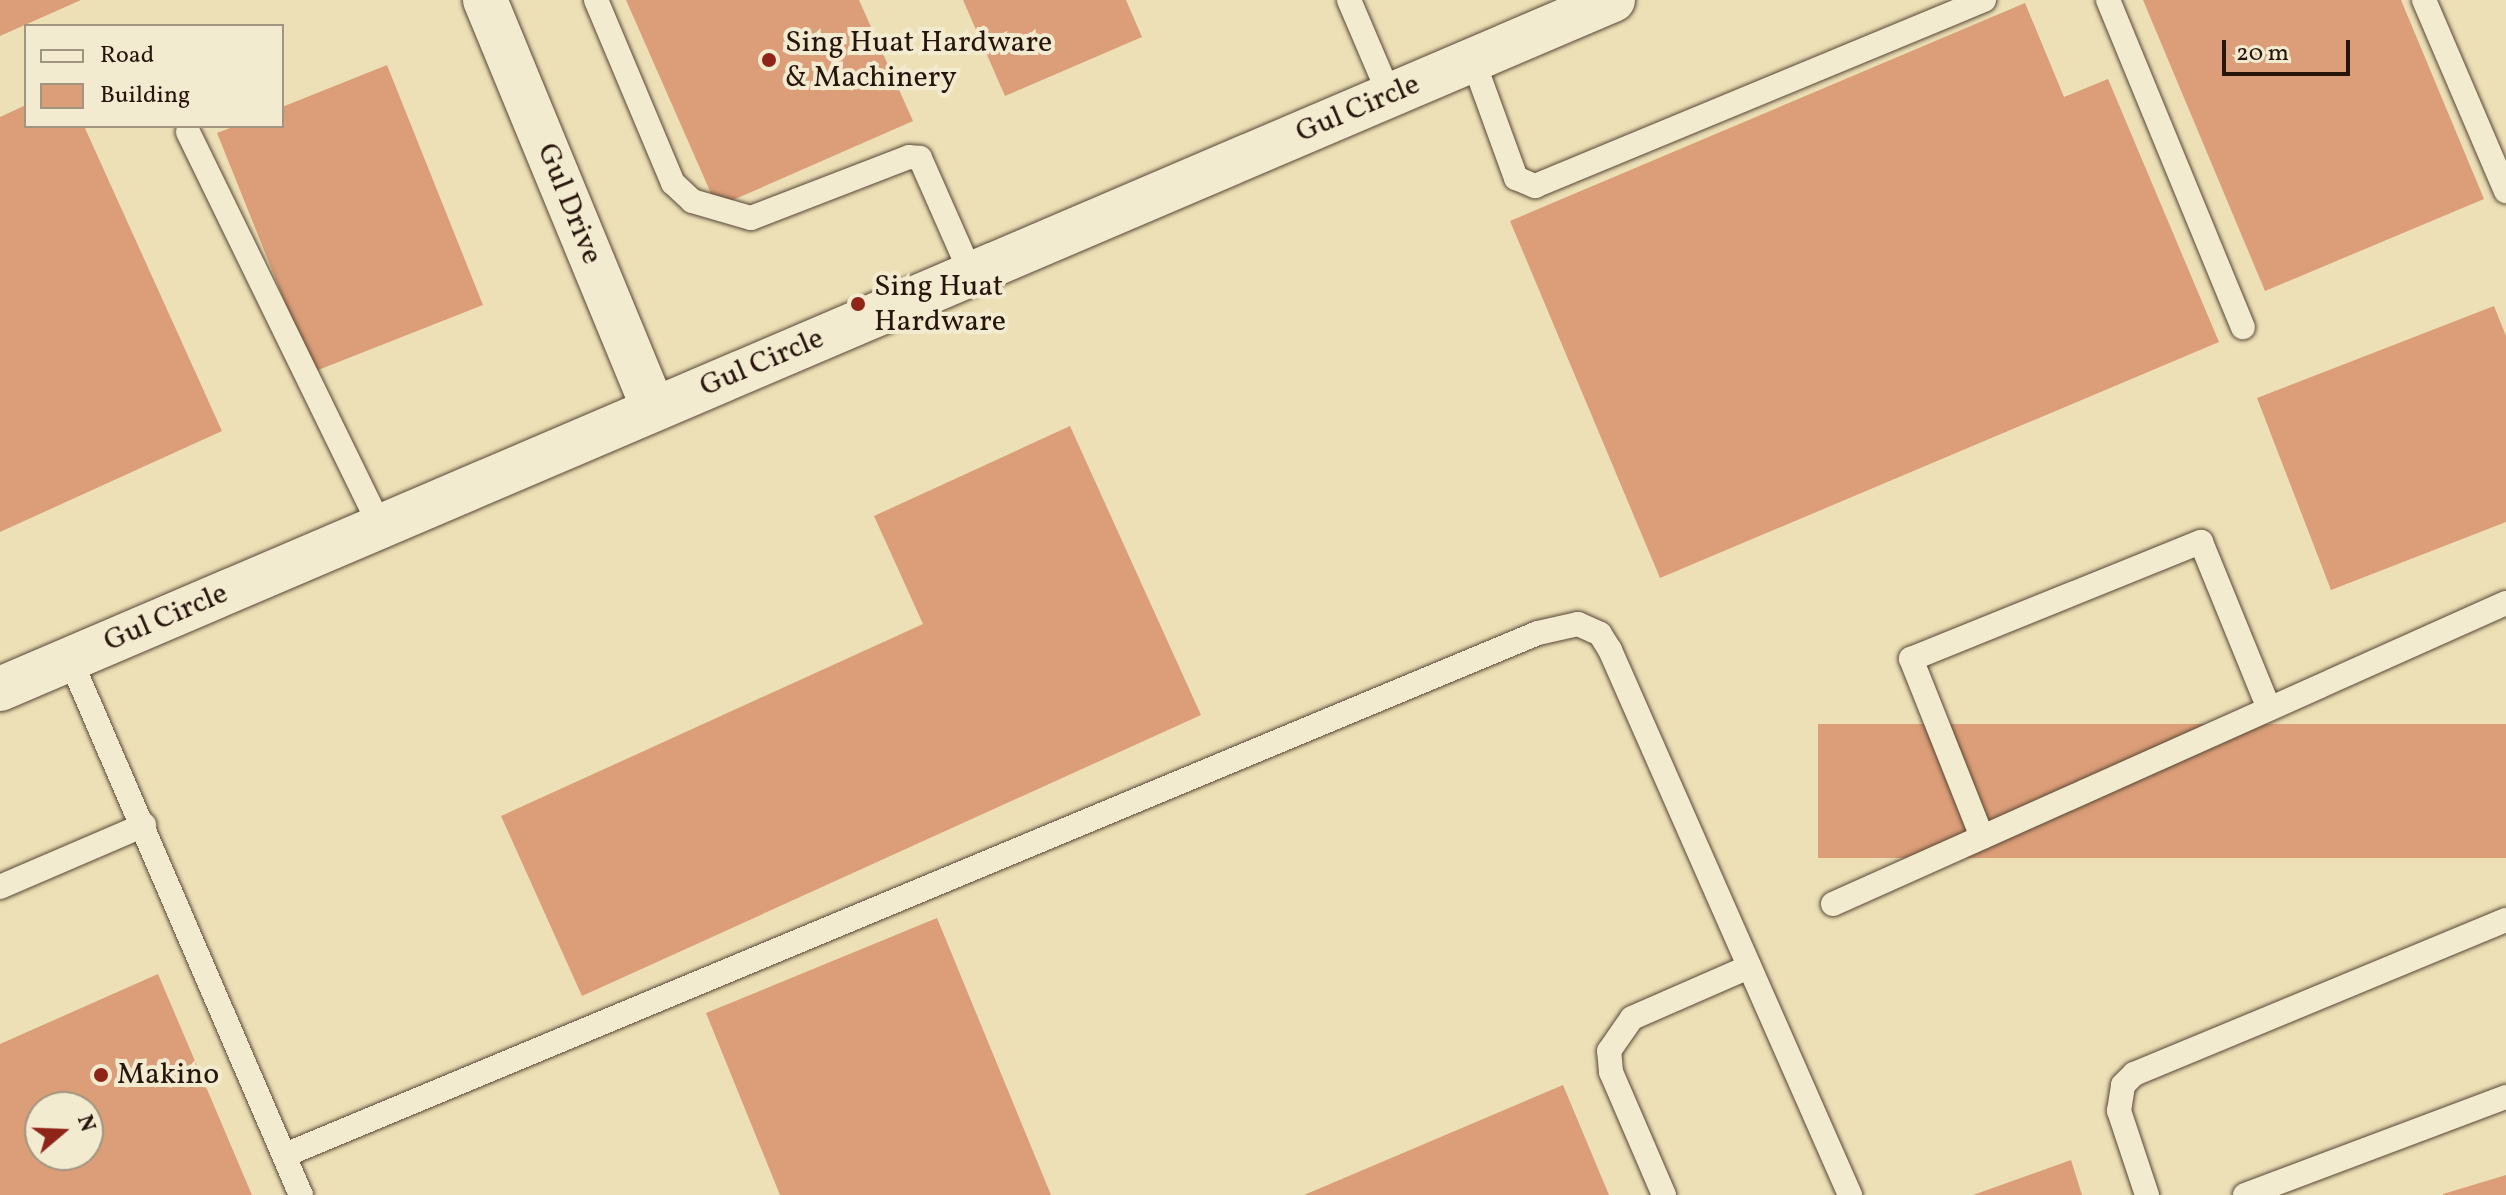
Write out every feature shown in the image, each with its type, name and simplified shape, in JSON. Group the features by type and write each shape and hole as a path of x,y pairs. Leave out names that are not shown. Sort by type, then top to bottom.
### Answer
{"street":[{"name":"Gul Drive","path":"485,0 653,408"},
{"name":"Gul Circle","path":"0,689 1613,0"}],"lane":[{"path":"596,0 673,183 692,201 751,218 909,157 920,158 972,276"},
{"path":"1349,0 1390,96"},
{"path":"1473,60 1516,178 1535,186 1984,0"},
{"path":"2108,0 2243,327"},
{"path":"2424,0 2506,191"},
{"path":"188,132 380,526"},
{"path":"1982,837 1911,659 2201,542 2269,709"},
{"path":"1833,904 2506,603"},
{"path":"285,1155 1564,624 1589,627 1610,650 1850,1195"},
{"path":"70,659 301,1195"},
{"path":"0,887 144,825"},
{"path":"2147,1195 2119,1111 2123,1085 2134,1074 2506,920"},
{"path":"1664,1195 1611,1072 1609,1051 1632,1018 1749,967"},
{"path":"2245,1195 2506,1097"}],"building":[{"path":"0,0 81,0 24,24 0,36"},
{"name":"Sing Huat Hardware & Machinery","path":"626,0 859,0 913,121 717,207"},
{"path":"963,0 1126,0 1142,37 1005,96"},
{"path":"2143,0 2401,0 2484,199 2265,291"},
{"path":"2025,3 2064,97 2108,79 2219,342 1660,578 1510,221"},
{"path":"387,65 483,305 313,372 217,133 230,128 284,128 284,106"},
{"path":"24,106 24,128 85,128 222,431 0,532 0,117"},
{"path":"2494,306 2506,336 2506,522 2331,590 2257,398"},
{"path":"1070,426 1201,715 582,996 501,816 923,624 874,516"},
{"path":"1818,724 2506,724 2506,858 1818,858"},
{"path":"937,918 1051,1195 780,1195 706,1013"},
{"name":"Makino","path":"158,974 252,1195 0,1195 0,1044"},
{"path":"1563,1085 1609,1195 1304,1195"},
{"path":"2071,1160 2082,1195 1973,1195"},
{"path":"2506,1175 2506,1195 2443,1195 2443,1194"}],"place":[{"name":"Sing Huat Hardware & Machinery","path":"769,60"},
{"name":"Sing Huat Hardware","path":"858,304"},
{"name":"Makino","path":"101,1075"}]}
